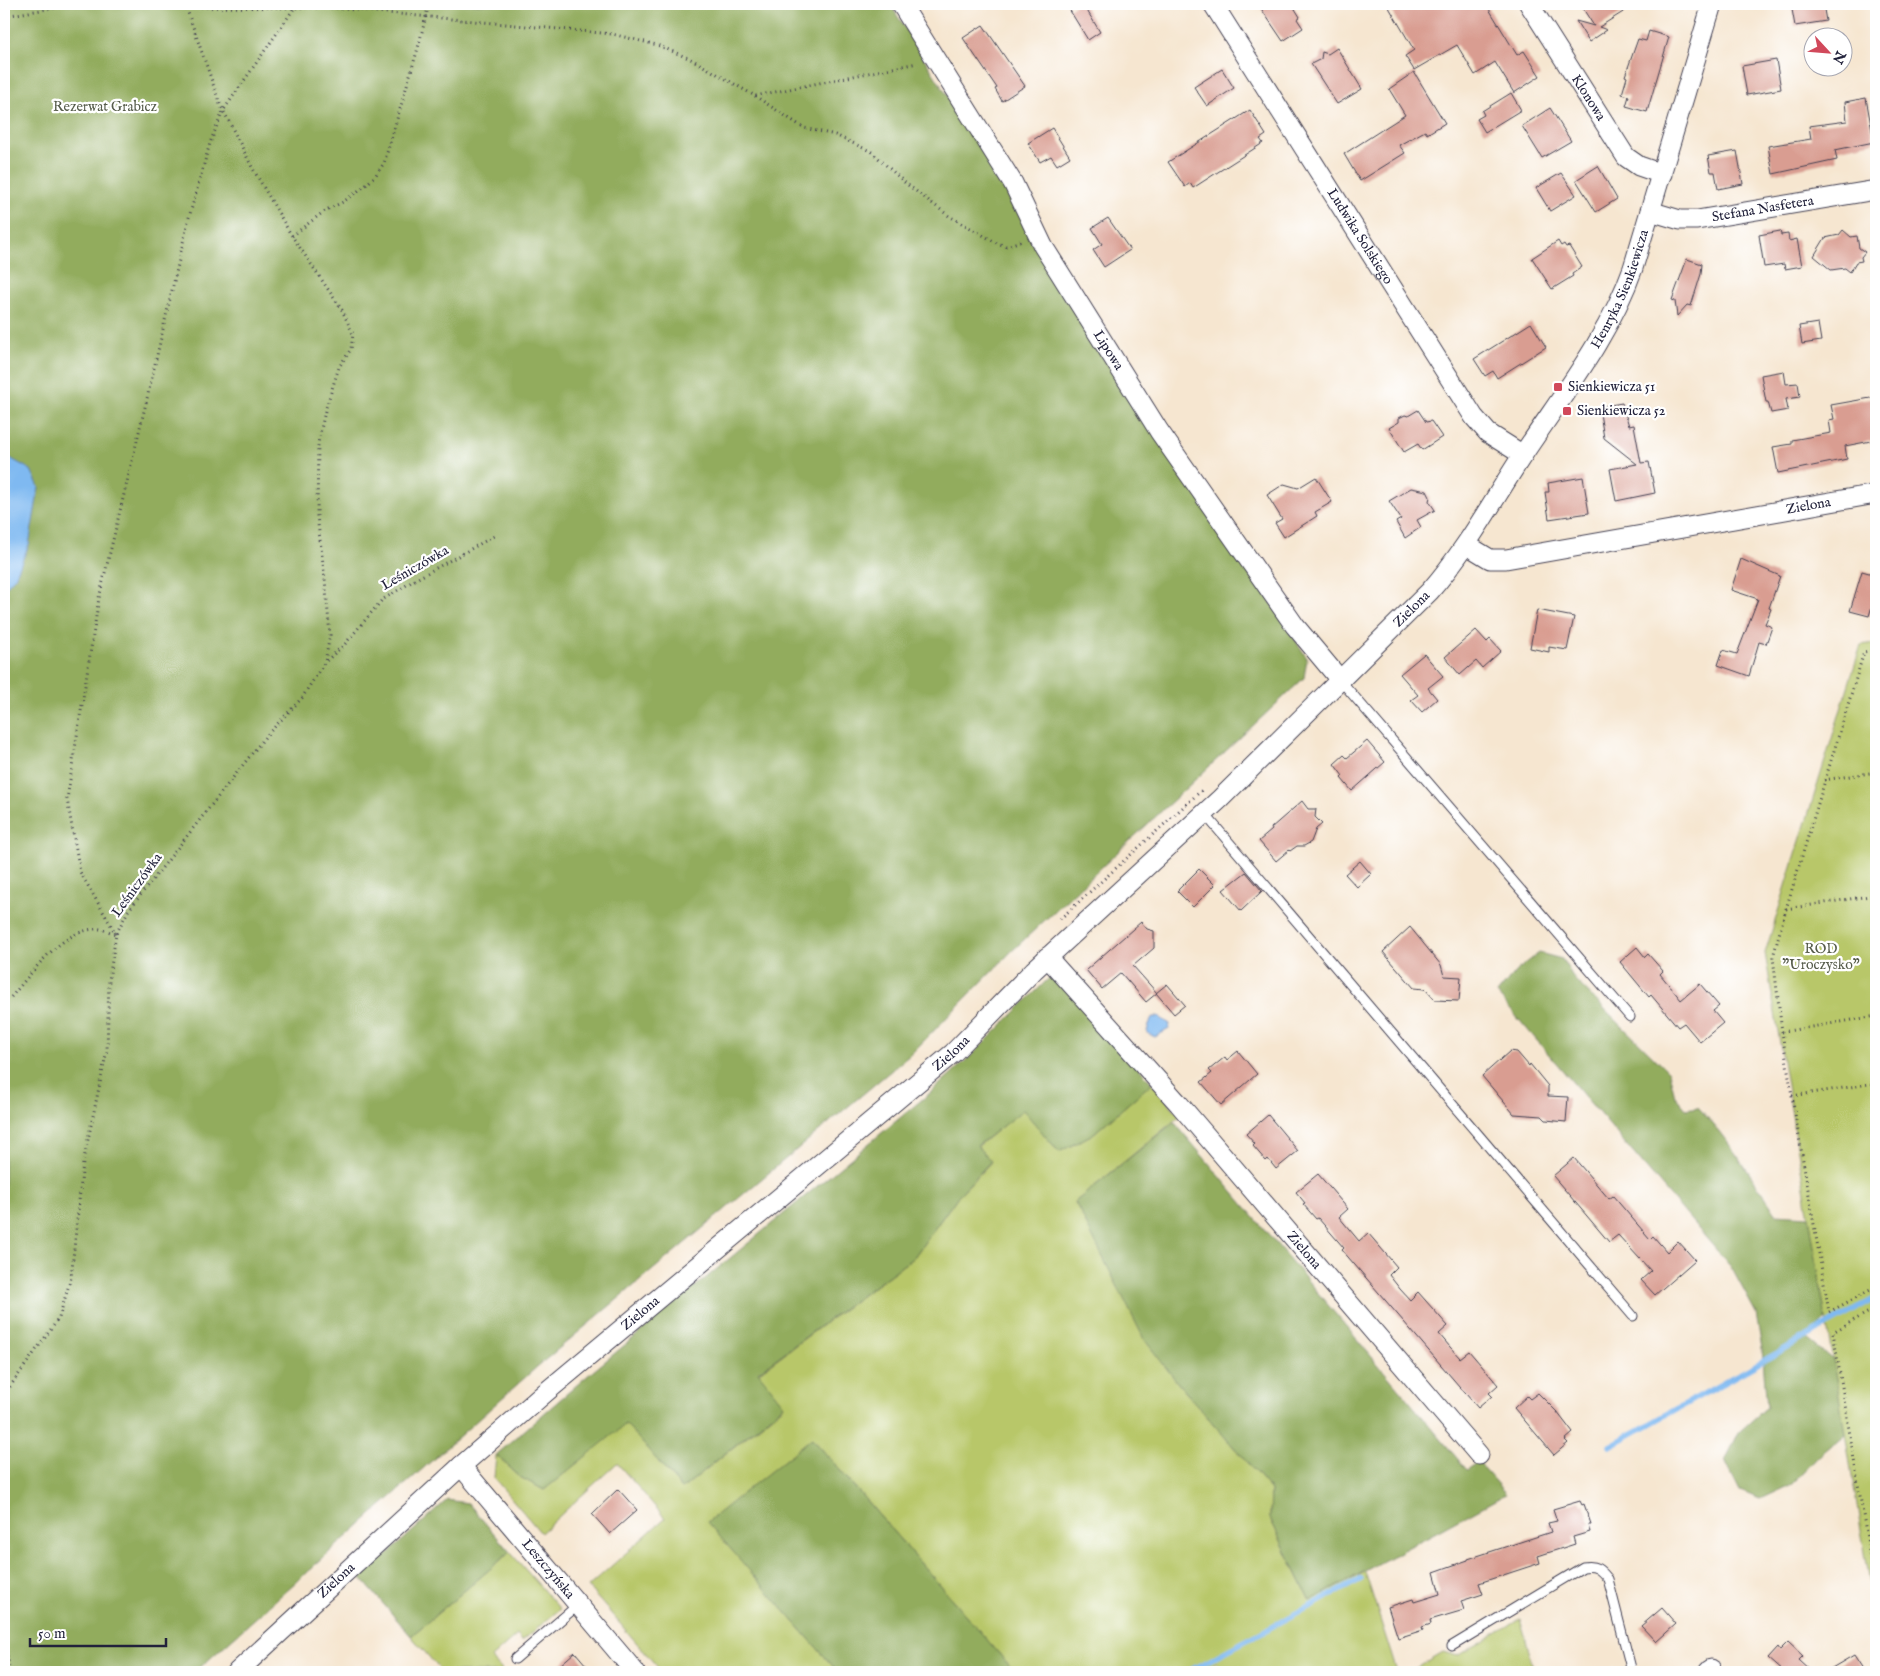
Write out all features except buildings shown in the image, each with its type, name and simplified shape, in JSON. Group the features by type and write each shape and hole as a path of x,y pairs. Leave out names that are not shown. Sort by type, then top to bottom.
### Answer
{"street":[{"name":"Lipowa","path":"901,4 1013,183 1043,246 1159,431 1295,626 1341,681"},
{"name":"Ludwika Solskiego","path":"1213,4 1474,418 1493,436 1523,455"},
{"name":"Klonowa","path":"1530,4 1626,157 1638,166 1662,174"},
{"name":"Henryka Sienkiewicza","path":"1466,545 1608,326 1626,287 1662,174 1712,4"},
{"name":"Stefana Nasfetera","path":"1650,211 1680,220 1697,220 1876,190"},
{"name":"Zielona","path":"237,1672 461,1466 546,1392 953,1053 1047,957 1204,814 1341,681 1430,591 1450,568 1466,545 1490,559 1506,559 1876,494"},
{"name":"Zielona","path":"1047,957 1179,1104 1479,1455"},
{"name":"Leszczyńska","path":"461,1466 635,1672"}],"lane":[{"path":"1341,681 1630,1017"},
{"path":"1204,814 1633,1316"},
{"path":"1452,1646 1582,1567 1593,1566 1600,1569 1608,1579 1632,1672"},
{"path":"515,1659 578,1605"}],"path":[{"path":"4,16 79,4"},
{"path":"292,236 326,210 343,202 365,186 384,163 429,4"},
{"path":"324,663 330,635 326,579 317,516 318,443 330,393 339,367 351,350 353,334 342,310 292,236 253,169 223,111 186,5 334,8 612,34 657,45 693,60 755,96 804,128 835,136 872,152 926,199 949,216 996,242 1006,246 1022,241 1043,246"},
{"path":"116,934 80,872 68,799 99,598 149,393 188,221 210,143 223,111 295,7"},
{"path":"755,96 936,60"},
{"name":"Leśniczówka","path":"4,1396 59,1318 71,1278 82,1163 107,1050 109,980 116,934 128,911 266,737 302,698 324,663 346,644 382,600 496,535"},
{"path":"1876,650 1864,652 1824,780 1773,958 1792,1096 1829,1312 1876,1287"},
{"path":"1824,780 1876,772"},
{"path":"1786,909 1876,894"},
{"path":"11,997 62,941 83,932 100,929 116,934"},
{"path":"1782,1032 1876,1016"},
{"path":"1792,1096 1876,1083"},
{"path":"1876,1308 1833,1332 1876,1593"},
{"path":"4,1636 10,1672"}],"green space":[{"name":"Rezerwat Grabicz","path":"4,4 890,4 1019,210 1307,658 1304,678 1012,951 911,1054 538,1366 195,1672 4,1672"},
{"name":"ROD \"Uroczysko\"","path":"1876,643 1876,1620 1765,953 1861,645"},
{"path":"1539,953 1562,959 1575,980 1669,1072 1675,1096 1686,1109 1698,1107 1720,1132 1776,1214 1809,1216 1826,1320 1807,1339 1833,1360 1845,1434 1819,1456 1792,1484 1760,1499 1740,1491 1725,1461 1739,1432 1767,1407 1762,1349 1756,1313 1731,1267 1497,994 1516,971"},
{"path":"1055,972 1152,1083 1093,1134 1059,1152 1023,1110 977,1146 991,1161 958,1196 914,1257 758,1372 784,1405 682,1489 626,1424 544,1490 520,1477 496,1455 586,1377 930,1093 975,1052"},
{"path":"1152,1083 1180,1116 1075,1202 1177,1382 1271,1490 1270,1518 1310,1601 1365,1572 1397,1672 1223,1672 1217,1662 1198,1672 1015,1672 812,1438 708,1522 838,1672 662,1672 588,1587 665,1518 617,1463 541,1533 494,1478 496,1455 520,1477 544,1490 626,1423 682,1489 784,1406 758,1373 914,1257 958,1196 991,1162 977,1147 1023,1109 1059,1152 1093,1134"},
{"path":"1174,1122 1467,1470 1478,1462 1506,1494 1310,1601 1270,1518 1271,1490 1177,1382 1144,1339 1075,1202"},
{"path":"812,1438 1015,1672 838,1672 707,1522"},
{"path":"447,1500 468,1503 510,1552 411,1636 361,1578"},
{"path":"510,1552 560,1609 522,1641 517,1635 491,1658 502,1670 500,1672 442,1672 411,1636"},
{"path":"1520,1619 1535,1672 1409,1672 1443,1652 1458,1656"}],"water":[{"path":"10,458 31,470 39,487 29,545 15,577 4,589 4,460"},
{"path":"1159,1017 1170,1024 1169,1029 1155,1037 1147,1031 1151,1019"}],"waterway":[{"path":"1610,1446 1876,1298"},
{"path":"1187,1672 1361,1579"}],"place":[{"name":"Sienkiewicza 51","path":"1558,387"},
{"name":"Sienkiewicza 52","path":"1567,411"}]}
